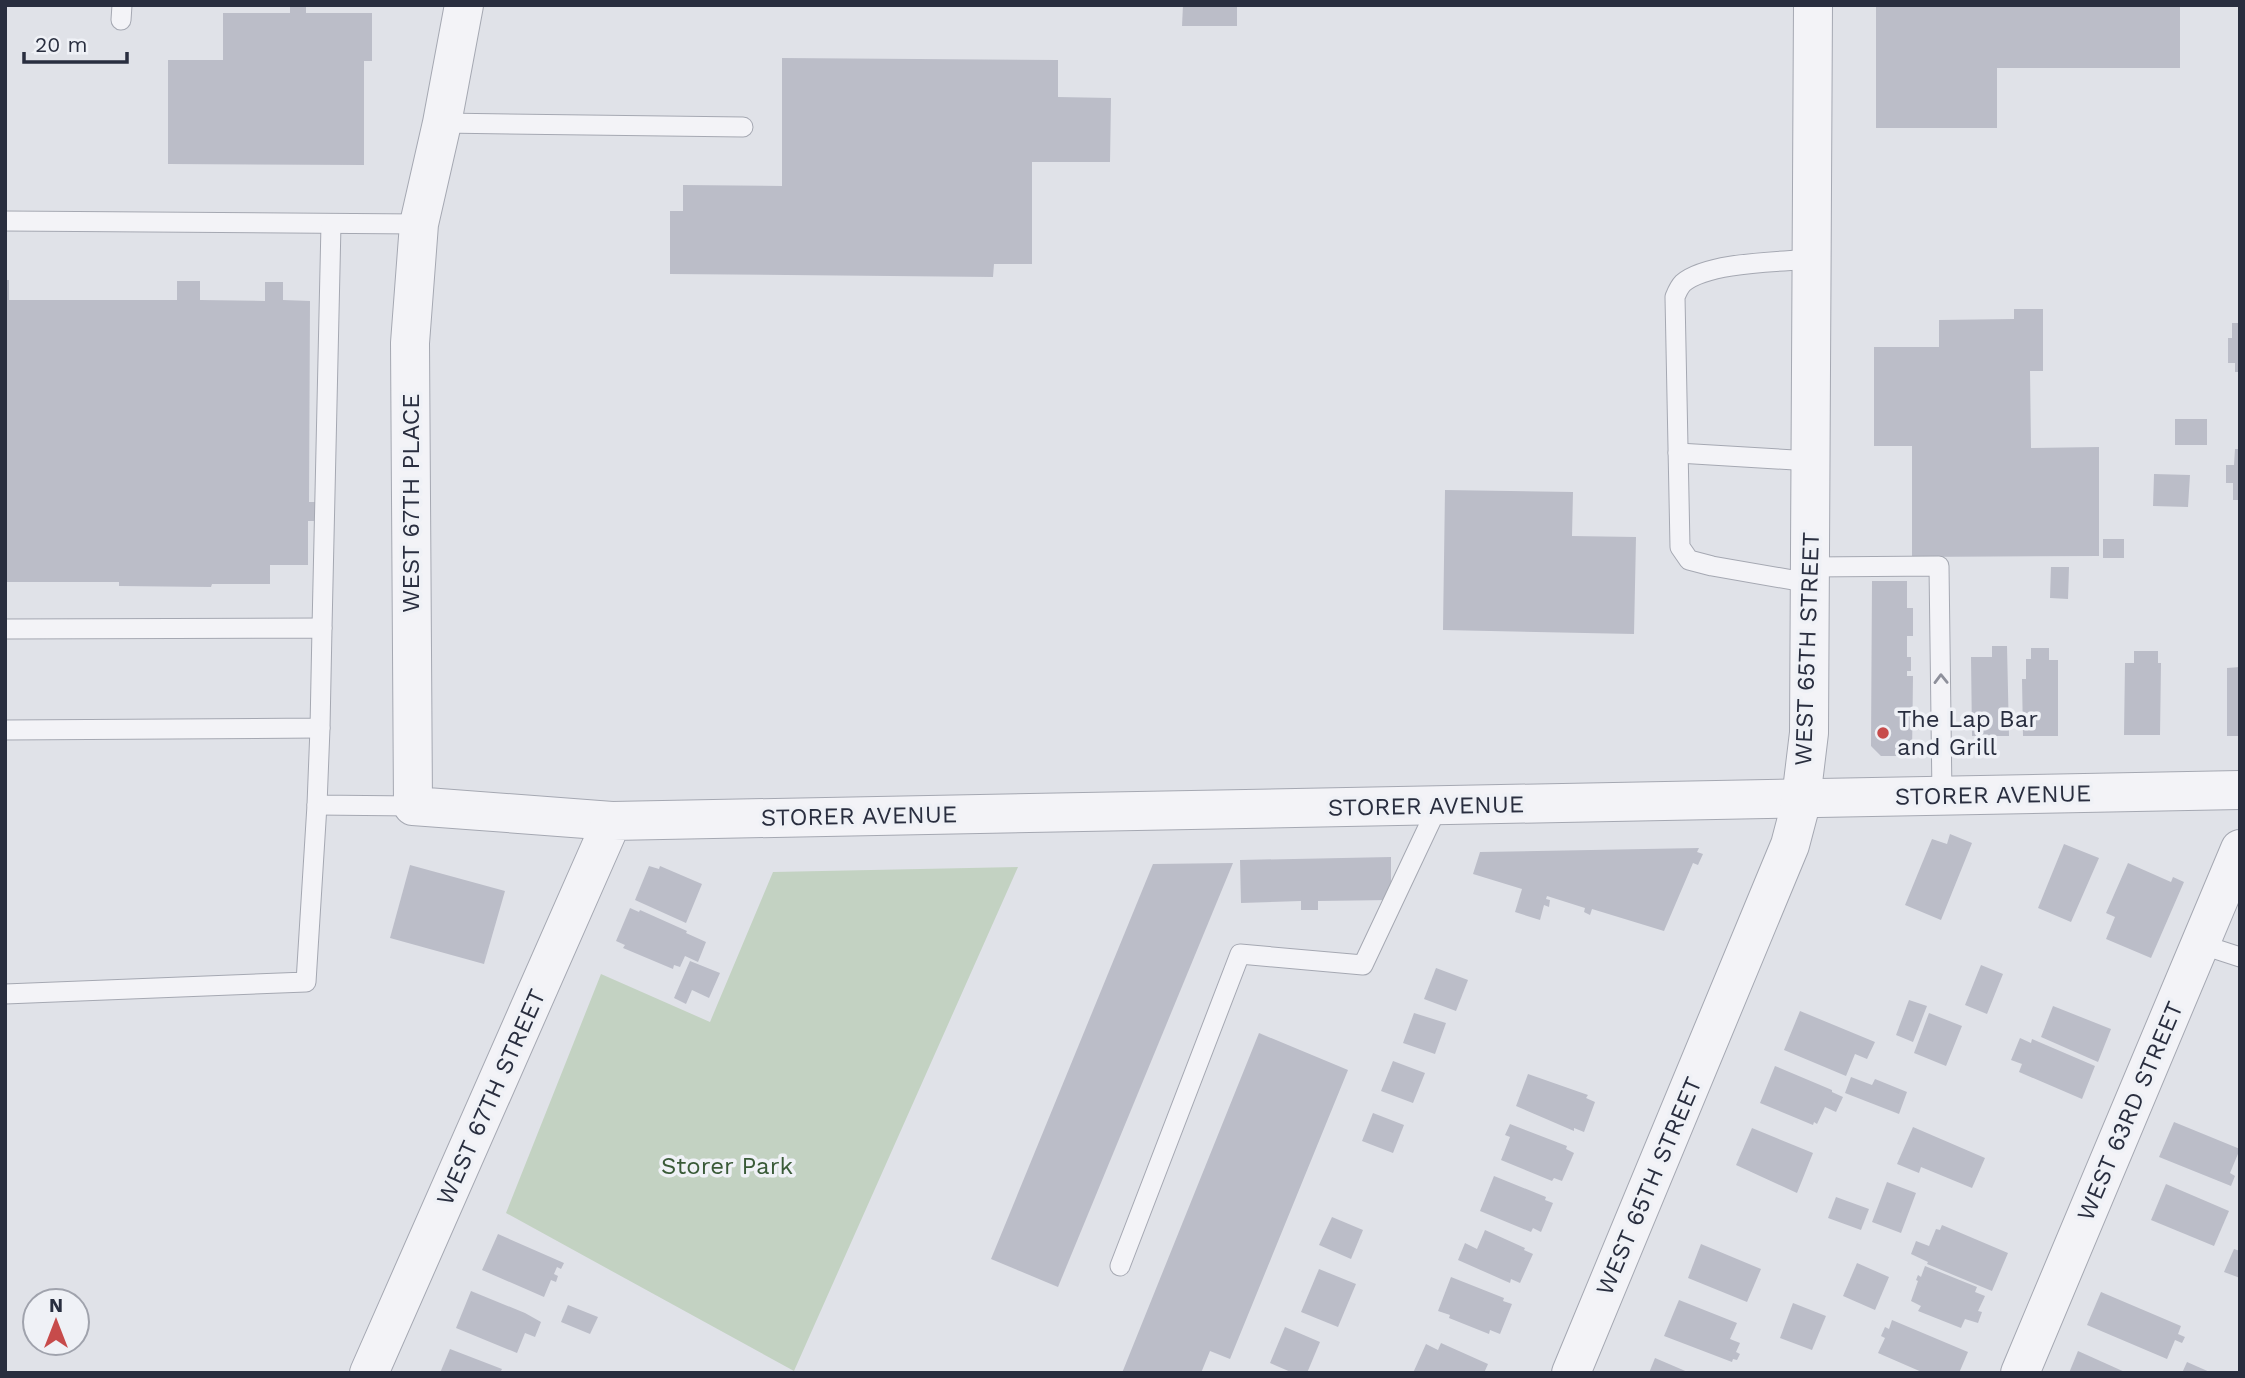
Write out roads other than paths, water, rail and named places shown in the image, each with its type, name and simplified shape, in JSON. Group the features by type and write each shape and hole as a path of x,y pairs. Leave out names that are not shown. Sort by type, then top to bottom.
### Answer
{"street":[{"name":"WEST 67TH PLACE","path":"413,806 410,343 419,224 442,123 464,5"},
{"name":"WEST 65TH STREET","path":"1571,1373 1790,845 1801,799 1809,733 1813,5"},
{"name":"STORER AVENUE","path":"612,821 2240,790"},
{"path":"413,806 612,821"},
{"name":"WEST 67TH STREET","path":"369,1373 612,821"},
{"name":"WEST 63RD STREET","path":"2020,1373 2200,944 2236,867"}],"lane":[{"path":"442,123 743,127"},
{"path":"5,221 419,224"},
{"path":"5,994 306,982 320,728 331,224"},
{"path":"1812,259 1713,269 1695,275 1680,285 1675,297 1680,547 1689,560 1712,566 1810,575 1939,566 1942,796"},
{"path":"1678,453 1811,461"},
{"path":"5,629 322,628"},
{"path":"5,730 320,728"},
{"path":"317,805 413,806"},
{"path":"1120,1266 1240,954 1363,965 1438,806"},
{"path":"2200,944 2240,957"}],"place":[{"name":"The Lap Bar and Grill","path":"1883,733"}],"park label":[{"name":"Storer Park","path":"727,1166"}]}
